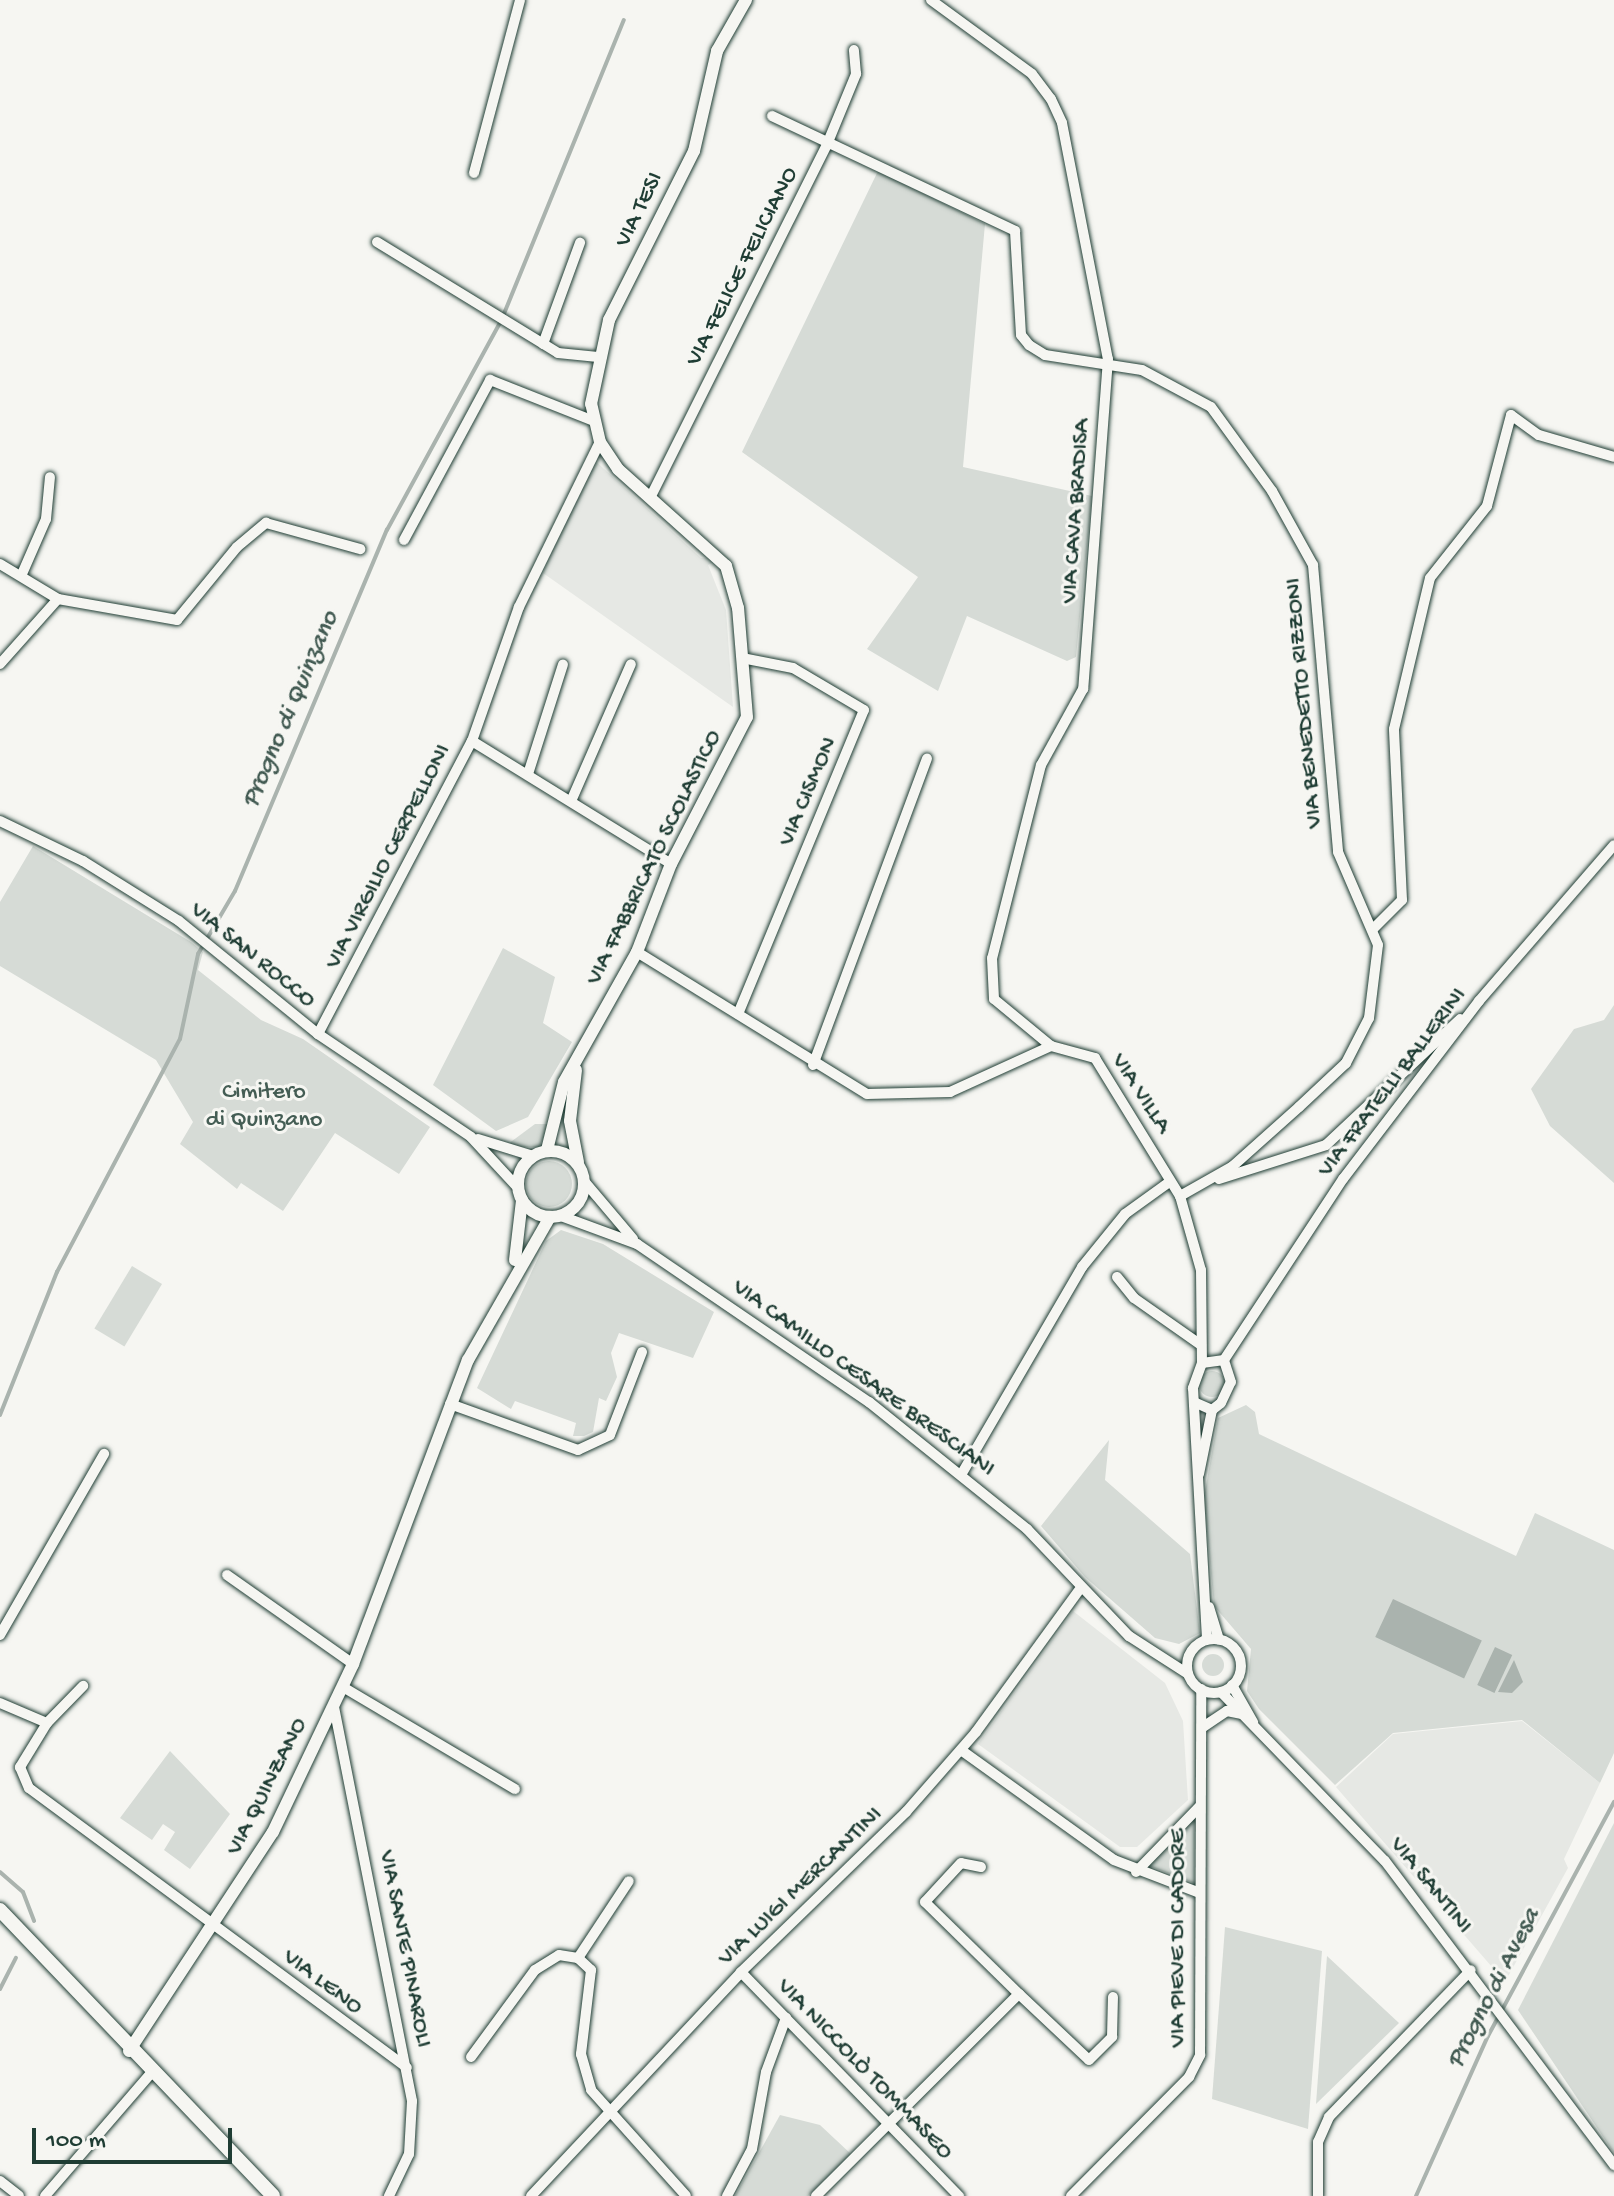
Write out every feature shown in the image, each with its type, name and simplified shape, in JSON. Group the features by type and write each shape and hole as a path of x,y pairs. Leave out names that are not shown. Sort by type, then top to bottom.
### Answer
{"main road":[{"path":"0,1910 129,2051 273,2196"}],"street":[{"path":"474,173 520,0"},
{"name":"VIA TESI","path":"600,442 591,420 598,357 609,320 694,151 717,51 746,0"},
{"name":"VIA CAVA BRADISA","path":"931,0 1032,74 1051,99 1062,123 1108,359 1083,689 1041,765 1006,886 992,958 994,999 1051,1046"},
{"name":"VIA FELICE FELICIANO","path":"650,498 828,142 856,74 854,50"},
{"name":"VIA BENEDETTO RIZZONI","path":"772,116 1015,231 1021,335 1045,355 1108,359 1211,407 1264,478 1313,565 1338,852 1373,929 1378,972 1369,1018 1346,1063 1208,1182"},
{"path":"377,242 485,312 543,344 598,357"},
{"path":"543,344 580,243"},
{"path":"404,540 490,380 591,420"},
{"path":"1373,929 1402,900 1394,729 1430,578 1487,506 1511,415 1539,435 1614,457"},
{"name":"VIA FABBRICATO SCOLASTICO","path":"547,1150 560,1090 637,952 671,864 737,745 747,717 742,658 726,566 650,498 600,442"},
{"name":"VIA VIRGILIO CERPELLONI","path":"318,1034 472,741 519,607 600,442"},
{"path":"22,574 46,519 50,477"},
{"path":"0,564 22,574 58,599 177,620 237,547 266,523 360,549"},
{"path":"0,664 58,599"},
{"name":"VIA CISMON","path":"738,1014 864,710 793,668 742,658"},
{"path":"528,774 563,664"},
{"path":"572,799 631,664"},
{"name":"VIA VIRGILIO CERPELLONI","path":"472,741 572,799 577,809 671,864"},
{"path":"813,1065 927,759"},
{"name":"VIA SAN ROCCO","path":"0,821 83,861 194,933 318,1034 471,1137 520,1194"},
{"name":"VIA FRATELLI BALLERINI","path":"1224,1360 1343,1179 1479,1001 1614,845"},
{"path":"637,952 813,1065 867,1094 912,1097 950,1092 1051,1046"},
{"path":"1180,1196 1208,1182 1326,1145 1479,1001"},
{"name":"VIA VILLA","path":"1051,1046 1095,1058 1168,1183 1180,1196 1201,1270 1202,1363 1194,1402 1197,1488 1213,1639"},
{"name":"VIA FABBRICATO SCOLASTICO","path":"578,1164 570,1121 579,1055"},
{"name":"VIA SAN ROCCO","path":"471,1137 533,1156"},
{"path":"533,1156 547,1150 578,1164 584,1181"},
{"name":"VIA QUINZANO","path":"513,1271 520,1194 533,1156"},
{"name":"VIA QUINZANO","path":"129,2051 215,1927 334,1707 450,1404 513,1271 555,1216 580,1201 584,1181"},
{"name":"VIA CAMILLO CESARE BRESCIANI","path":"584,1181 637,1244 961,1475 1027,1529 1079,1590 1159,1657 1188,1674"},
{"path":"961,1475 1082,1267 1125,1214 1168,1183"},
{"path":"520,1194 555,1216"},
{"name":"VIA CAMILLO CESARE BRESCIANI","path":"555,1216 637,1244"},
{"path":"1117,1277 1134,1298 1201,1345"},
{"path":"450,1404 578,1450 610,1435 642,1352"},
{"path":"1202,1363 1224,1360"},
{"name":"VIA VILLA","path":"1197,1488 1212,1410 1231,1382 1224,1360"},
{"path":"1194,1402 1212,1410"},
{"path":"0,1635 104,1454"},
{"path":"227,1575 353,1664"},
{"name":"VIA LUIGI MERCANTINI","path":"531,2196 741,1972 961,1750 1079,1590"},
{"path":"1159,1657 1189,1655 1213,1639"},
{"name":"VIA SANTINI","path":"1213,1639 1240,1657 1232,1685 1254,1724"},
{"path":"1189,1655 1188,1674 1201,1689 1218,1692"},
{"path":"1204,1708 1218,1692 1232,1685"},
{"path":"83,1686 47,1723 20,1767 29,1788 215,1927"},
{"path":"343,1687 515,1789"},
{"name":"VIA PIEVE DI CADORE","path":"1071,2196 1189,2077 1200,2055 1200,1806 1204,1708 1201,1689"},
{"name":"VIA SANTINI","path":"1218,1692 1254,1724 1375,1849 1471,1970 1614,2165"},
{"path":"0,1703 47,1723"},
{"name":"VIA SANTE PINAROLI","path":"334,1707 407,2068 409,2154 389,2196"},
{"path":"1203,1727 1227,1711 1241,1714"},
{"path":"961,1750 1136,1872 1200,1893"},
{"path":"1136,1872 1200,1806"},
{"path":"981,1867 961,1863 925,1902 1089,2060 1112,2037 1113,1997"},
{"path":"578,1958 629,1881"},
{"name":"VIA LENO","path":"215,1927 407,2068"},
{"path":"471,2057 535,1970 559,1955 578,1958"},
{"path":"578,1958 591,1982 585,2071 611,2112 686,2196"},
{"path":"1318,2196 1318,2142 1329,2117 1471,1970"},
{"name":"VIA NICCOLÒ TOMMASEO","path":"741,1972 959,2196"},
{"path":"816,2196 1019,1994"},
{"path":"727,2196 752,2149 766,2072 786,2018"},
{"path":"45,2196 151,2073"},
{"path":"0,2181 19,2196"}],"shaded area":[{"path":"591,457 701,558 719,559 708,565 726,610 733,707 543,573"},
{"path":"1393,1599 1482,1640 1464,1678 1375,1637"},
{"path":"1073,1611 1165,1683 1183,1721 1188,1800 1137,1847 1120,1847 978,1744"},
{"path":"1495,1647 1512,1655 1494,1693 1477,1685"},
{"path":"1514,1660 1523,1682 1512,1693 1498,1692"},
{"path":"1522,1721 1600,1783 1564,1859 1568,1868 1505,1982 1336,1787 1393,1734"}],"green space":[{"path":"878,171 985,224 963,467 1092,496 1076,657 1067,661 967,616 938,691 867,649 918,577 742,452"},
{"name":"Cimitero di Quinzano","path":"33,846 191,942 203,952 198,970 261,1020 303,1039 430,1127 399,1174 335,1133 283,1211 241,1183 237,1189 180,1144 193,1122 156,1060 0,966 0,902"},
{"path":"503,948 555,977 543,1023 572,1042 528,1117 496,1131 433,1085"},
{"path":"1614,1005 1614,1183 1550,1126 1531,1089 1574,1029 1604,1020"},
{"path":"535,1124 550,1124 539,1147 504,1147"},
{"path":"549,1161 565,1168 572,1184 565,1200 549,1207 533,1200 526,1184 533,1168"},
{"path":"561,1230 603,1244 714,1312 693,1358 619,1333 611,1353 617,1377 606,1401 599,1398 593,1432 584,1436 573,1436 576,1423 515,1401 511,1409 477,1388 546,1241"},
{"path":"132,1266 162,1284 124,1347 94,1329"},
{"path":"1212,1371 1221,1375 1225,1384 1221,1393 1212,1397 1203,1393 1199,1384 1203,1375"},
{"path":"1246,1405 1255,1412 1259,1434 1516,1556 1535,1513 1614,1550 1614,1753 1600,1783 1522,1720 1393,1733 1335,1785 1259,1709 1247,1691 1251,1649 1214,1606 1204,1497 1218,1418"},
{"path":"1109,1440 1105,1480 1190,1554 1200,1633 1179,1644 1155,1638 1085,1577 1041,1526"},
{"path":"1213,1654 1221,1657 1224,1665 1221,1673 1213,1676 1205,1673 1202,1665 1205,1657"},
{"path":"170,1751 230,1814 190,1869 164,1850 175,1832 163,1824 152,1840 120,1818"},
{"path":"1194,1817 1194,1883 1147,1865"},
{"path":"1614,1823 1614,2153 1518,2010"},
{"path":"1225,1927 1322,1951 1308,2129 1212,2099"},
{"path":"1327,1956 1399,2023 1316,2104"},
{"path":"780,2115 820,2125 851,2154 808,2196 735,2196"}],"waterway":[{"name":"Progno di Quinzano","path":"0,1415 57,1272 180,1039 198,954 235,891 387,530 501,321 624,20"},
{"name":"Progno di Avesa","path":"1416,2196 1488,2036 1614,1802"},
{"name":"Progno di Quinzano","path":"0,1872 23,1892 34,1921"},
{"name":"Progno di Quinzano","path":"0,1989 16,1958"}]}
